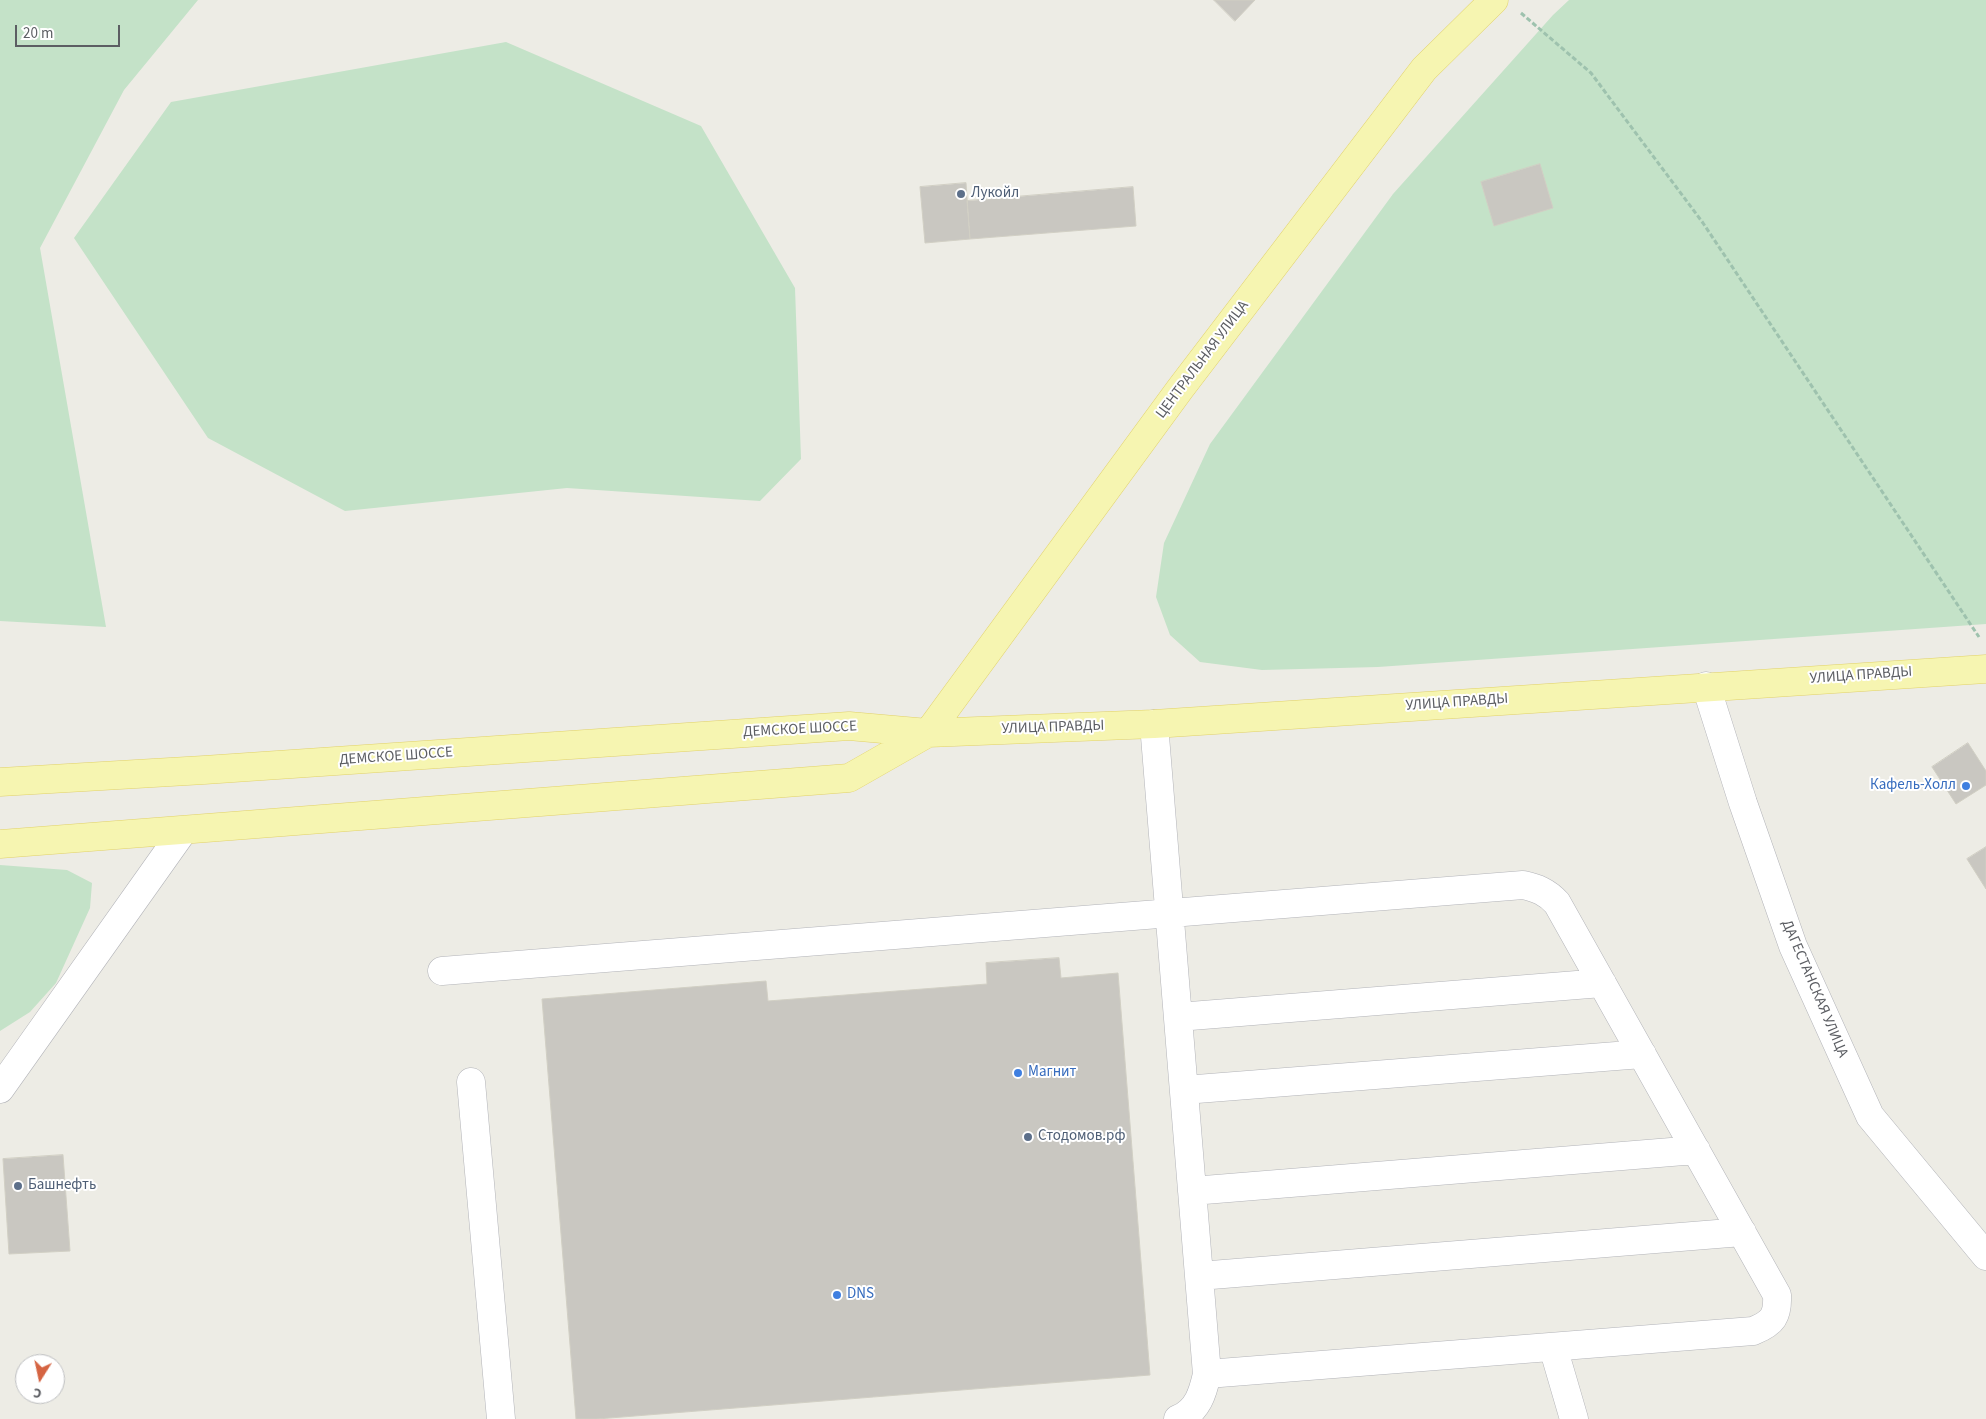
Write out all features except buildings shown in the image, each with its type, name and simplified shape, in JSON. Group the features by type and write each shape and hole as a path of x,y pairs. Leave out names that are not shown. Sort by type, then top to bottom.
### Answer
{"main road":[{"name":"ЦЕНТРАЛЬНАЯ УЛИЦА","path":"928,733 1180,389 1418,77 1494,0"},
{"name":"УЛИЦА ПРАВДЫ","path":"928,733 1154,724 1986,668"},
{"name":"ДЕМСКОЕ ШОССЕ","path":"0,782 850,726 928,733"},
{"path":"0,844 850,778 928,733"}],"street":[{"name":"ДАГЕСТАНСКАЯ УЛИЦА","path":"1706,686 1743,803 1793,946 1870,1116 1986,1256"},
{"path":"1154,724 1207,1374 1202,1394 1193,1409 1178,1419"},
{"path":"0,1089 183,831"},
{"path":"442,971 1523,885 1535,887 1544,892 1557,903 1777,1295 1778,1307 1774,1317 1767,1325 1753,1331 1207,1374"},
{"path":"1178,1017 1602,983"},
{"path":"1184,1090 1642,1054"},
{"path":"471,1082 501,1419"},
{"path":"1192,1190 1696,1150"},
{"path":"1199,1276 1742,1232"},
{"path":"1553,1347 1574,1419"}],"path":[{"path":"1520,12 1591,73 1703,223 1981,639"}],"green space":[{"path":"0,0 198,0 124,90 40,248 106,627 0,621"},
{"path":"1569,0 1986,0 1986,624 1378,667 1262,670 1200,662 1170,635 1156,597 1164,543 1210,444 1393,194 1553,15"},
{"path":"506,42 701,126 795,288 801,459 760,501 567,488 345,511 208,438 74,238 171,102"},
{"path":"0,865 67,870 92,883 90,908 56,983 30,1012 0,1031"}],"place":[{"name":"Лукойл","path":"961,194"},
{"name":"Кафель-Холл","path":"1966,786"},
{"name":"Магнит","path":"1018,1073"},
{"name":"Стодомов.рф","path":"1028,1137"},
{"name":"Башнефть","path":"18,1186"},
{"name":"DNS","path":"837,1295"}]}
